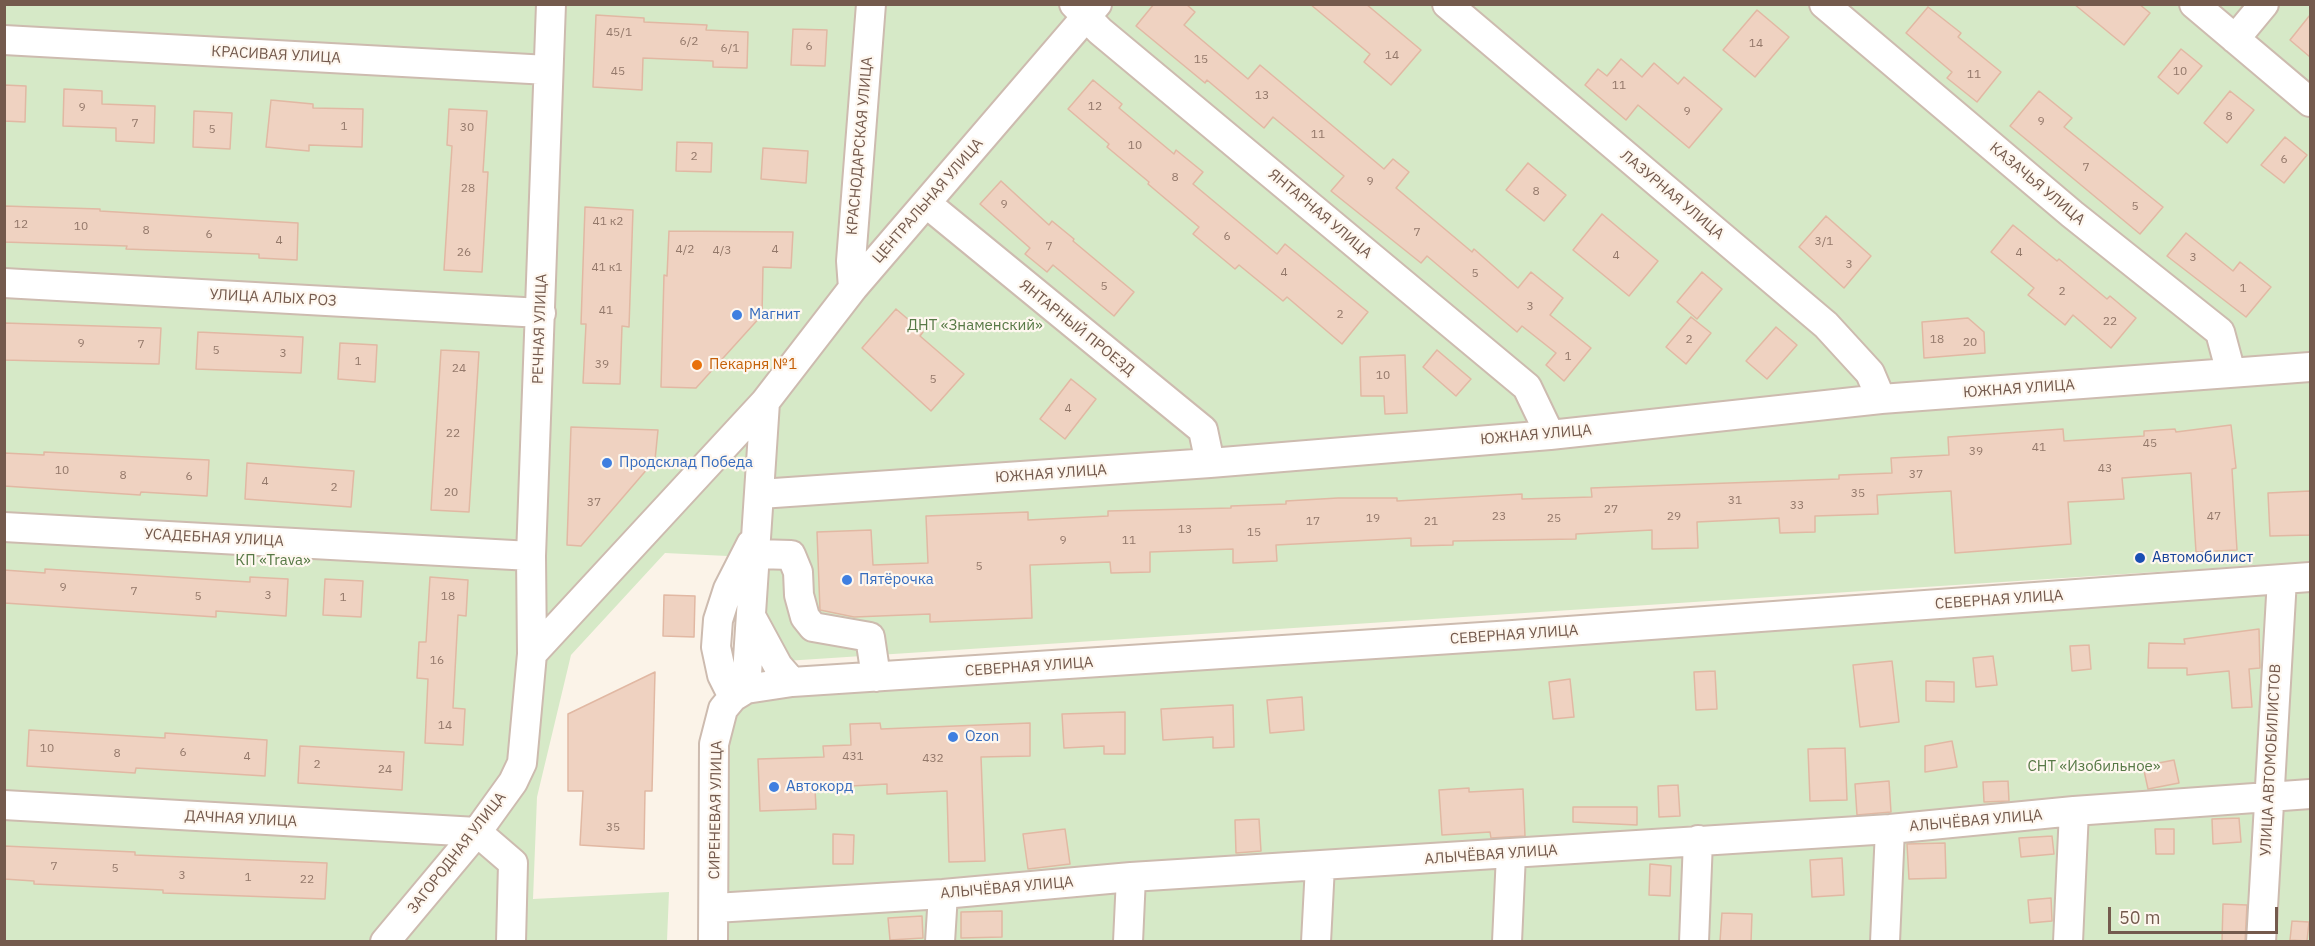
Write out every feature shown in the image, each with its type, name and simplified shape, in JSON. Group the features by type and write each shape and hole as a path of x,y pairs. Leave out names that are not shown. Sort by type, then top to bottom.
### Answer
{"street":[{"name":"РЕЧНАЯ УЛИЦА","path":"532,654 531,556 551,4"},
{"name":"КРАСНОДАРСКАЯ УЛИЦА","path":"854,288 851,261 871,4"},
{"name":"ЛАЗУРНАЯ УЛИЦА","path":"1447,4 1826,326 1870,373 1881,399"},
{"name":"КАЗАЧЬЯ УЛИЦА","path":"1824,4 2072,214 2220,332 2230,373"},
{"path":"2194,4 2310,102"},
{"path":"2235,39 2264,4"},
{"name":"ЦЕНТРАЛЬНАЯ УЛИЦА","path":"532,654 765,402 854,288 926,204 1086,8"},
{"name":"ЯНТАРНАЯ УЛИЦА","path":"1086,8 1109,38 1527,387 1550,435"},
{"name":"КРАСИВАЯ УЛИЦА","path":"4,40 548,70"},
{"name":"ЯНТАРНЫЙ ПРОЕЗД","path":"926,204 1203,430 1210,463"},
{"name":"УЛИЦА АЛЫХ РОЗ","path":"4,283 541,313"},
{"name":"ЮЖНАЯ УЛИЦА","path":"760,494 1210,463 1550,435 1881,399 2310,367"},
{"path":"739,693 751,616 765,402"},
{"name":"УСАДЕБНАЯ УЛИЦА","path":"4,527 531,556"},
{"path":"756,543 791,555 798,572 799,595 805,617 813,627 870,637 876,677"},
{"path":"739,693 722,675 716,647 718,620 728,589 756,543"},
{"name":"СЕВЕРНАЯ УЛИЦА","path":"739,693 792,682 1513,635 2310,578"},
{"name":"УЛИЦА АВТОМОБИЛИСТОВ","path":"2261,942 2282,579"},
{"path":"751,616 759,636 792,682"},
{"name":"ЗАГОРОДНАЯ УЛИЦА","path":"385,942 477,832 513,782 522,763 532,654"},
{"name":"СИРЕНЕВАЯ УЛИЦА","path":"713,942 715,908 714,744 723,709 739,693"},
{"name":"АЛЫЧЁВАЯ УЛИЦА","path":"715,908 943,894 1131,877 1890,829 2074,811 2310,794"},
{"name":"ДАЧНАЯ УЛИЦА","path":"4,805 477,832"},
{"path":"2068,942 2074,811"},
{"path":"1885,942 1890,829"},
{"path":"477,832 513,863 511,942"},
{"path":"1694,942 1698,840"},
{"path":"1507,942 1511,854"},
{"path":"1316,942 1320,866"},
{"path":"1128,942 1131,877"},
{"path":"940,942 943,894"}],"green space":[{"name":"ДНТ «Знаменский»","path":"5,5 2310,5 2310,562 739,664 748,557 665,553 571,655 537,797 533,899 669,892 667,941 5,942"},
{"name":"СНТ «Изобильное»","path":"2310,577 2310,941 713,942 714,744 733,697"}],"building":[{"path":"1154,4 1186,4 1195,12 1184,25 1248,79 1260,65 1384,169 1393,159 1409,172 1396,188 1472,252 1474,249 1518,288 1531,272 1563,298 1550,315 1591,348 1564,381 1546,365 1556,353 1522,326 1517,332 1427,256 1421,263 1331,191 1344,176 1273,117 1264,128 1207,80 1205,83 1136,26"},
{"path":"1310,4 1366,4 1421,50 1391,85 1364,62 1370,54"},
{"path":"2074,4 2139,4 2150,13 2124,45"},
{"path":"1928,7 1961,33 1958,37 2001,72 1977,102 1947,78 1952,72 1906,33"},
{"path":"1757,10 1789,37 1755,77 1723,50"},
{"path":"596,15 644,18 644,22 707,25 706,30 748,32 747,68 713,67 713,61 643,58 642,90 593,87"},
{"path":"2310,15 2310,57 2290,40"},
{"path":"793,29 827,30 825,66 791,65"},
{"path":"2181,49 2202,66 2178,94 2158,77"},
{"path":"1621,59 1642,77 1654,63 1678,84 1684,77 1722,109 1689,148 1638,105 1626,120 1585,85 1598,69 1607,76"},
{"path":"1093,80 1122,104 1119,108 1174,154 1176,150 1203,172 1193,184 1277,254 1285,244 1368,312 1342,344 1287,297 1283,301 1239,265 1235,269 1193,234 1199,227 1148,184 1149,182 1107,147 1109,144 1068,109"},
{"path":"4,85 26,86 25,122 4,121"},
{"path":"64,89 102,91 102,104 155,106 154,143 116,141 116,128 63,126"},
{"path":"2039,91 2072,118 2064,127 2163,207 2140,234 2010,126"},
{"path":"2230,91 2254,110 2227,143 2204,123"},
{"path":"271,100 313,104 313,108 363,109 362,147 309,145 309,151 266,147"},
{"path":"449,109 487,111 483,172 488,172 482,272 444,270 452,146 447,145"},
{"path":"194,111 232,113 230,149 193,147"},
{"path":"2285,137 2307,155 2284,183 2261,165"},
{"path":"677,142 712,143 711,172 676,171"},
{"path":"763,148 808,151 806,183 761,179"},
{"path":"1528,163 1566,195 1544,221 1506,190"},
{"path":"1001,181 1049,225 1052,221 1134,292 1114,316 1053,265 1047,272 1025,254 1030,248 980,204"},
{"path":"4,206 100,209 100,211 298,223 297,260 259,258 259,254 4,242"},
{"path":"585,207 633,210 629,327 622,326 620,384 583,383 586,324 581,324"},
{"path":"1602,214 1658,261 1629,296 1573,250"},
{"path":"1826,216 1871,256 1844,288 1799,247"},
{"path":"2013,225 2107,299 2110,296 2136,318 2111,348 2073,315 2065,325 2028,295 2034,288 1991,252"},
{"path":"669,231 793,232 791,268 763,267 762,315 696,388 661,387 664,275 667,276"},
{"path":"2186,233 2233,271 2240,262 2271,287 2246,317 2167,256"},
{"path":"1702,272 1722,289 1697,319 1677,302"},
{"path":"896,309 923,332 920,336 964,374 931,411 862,348"},
{"path":"1691,317 1711,333 1686,364 1666,347"},
{"path":"1968,318 1984,332 1985,353 1924,358 1922,322"},
{"path":"4,323 161,328 159,364 4,360"},
{"path":"1776,327 1797,345 1767,379 1746,361"},
{"path":"198,332 303,337 301,373 196,369"},
{"path":"340,343 377,345 375,382 338,379"},
{"path":"441,350 479,352 469,512 431,510"},
{"path":"1437,350 1471,379 1456,396 1423,367"},
{"path":"1405,355 1407,413 1385,414 1384,396 1361,396 1360,357"},
{"path":"1071,379 1096,399 1065,439 1040,419"},
{"path":"2231,425 2236,468 2232,469 2237,550 2196,552 2191,473 2122,478 2124,499 2068,502 2071,544 1955,553 1951,491 1877,495 1878,514 1815,516 1815,532 1780,533 1779,518 1697,522 1698,548 1652,549 1652,530 1576,534 1576,539 1453,541 1453,545 1411,546 1411,538 1276,545 1277,561 1233,563 1233,549 1150,552 1150,572 1111,573 1110,562 1030,565 1032,618 930,622 930,614 854,617 820,610 817,532 871,530 873,565 928,563 926,516 1028,512 1028,520 1108,516 1108,511 1231,508 1231,506 1286,504 1286,501 1338,498 1397,498 1397,501 1522,494 1522,499 1592,497 1591,488 1839,479 1839,475 1892,473 1891,458 1949,455 1948,437 2063,429 2064,441 2144,436 2144,431 2175,429 2176,432"},
{"path":"571,427 658,430 655,460 581,546 567,545"},
{"path":"44,452 209,460 207,496 141,492 140,495 4,486 4,453 44,455"},
{"path":"247,463 354,471 351,507 245,499"},
{"path":"2310,491 2310,535 2270,536 2268,493"},
{"path":"45,569 250,582 250,577 288,579 286,616 216,611 216,617 4,603 4,570 45,573"},
{"path":"430,577 468,580 466,616 458,615 453,708 465,709 463,745 425,743 428,679 417,678 419,642 426,642"},
{"path":"325,579 363,581 361,617 323,615"},
{"path":"664,595 695,596 694,637 663,636"},
{"path":"2259,629 2260,668 2249,669 2252,707 2232,708 2229,671 2187,675 2187,668 2148,668 2149,643 2185,644 2184,639"},
{"path":"2089,645 2091,669 2072,671 2070,646"},
{"path":"1993,656 1997,685 1976,687 1973,658"},
{"path":"1892,661 1899,722 1860,727 1853,665"},
{"path":"1715,671 1717,709 1696,710 1694,672"},
{"path":"655,672 652,791 645,791 644,849 580,845 583,791 568,791 568,714"},
{"path":"1570,679 1574,717 1553,719 1549,682"},
{"path":"1926,681 1954,682 1954,702 1926,701"},
{"path":"1302,697 1304,730 1270,733 1267,700"},
{"path":"1233,705 1234,747 1213,748 1213,737 1163,740 1161,709"},
{"path":"1125,712 1125,754 1104,754 1104,746 1064,748 1062,714"},
{"path":"880,723 881,729 1030,723 1030,756 981,757 985,861 949,862 947,791 887,794 887,784 815,788 816,809 760,811 758,759 824,757 823,746 851,745 850,724"},
{"path":"29,730 165,738 165,733 267,740 265,776 136,768 135,773 27,766"},
{"path":"1952,741 1957,767 1925,772 1925,746"},
{"path":"300,746 404,752 402,790 298,783"},
{"path":"1845,748 1847,800 1810,801 1808,749"},
{"path":"2174,760 2179,783 2148,789 2143,766"},
{"path":"1889,781 1891,812 1857,815 1855,784"},
{"path":"2008,781 2009,801 1984,802 1983,782"},
{"path":"1678,785 1680,816 1659,817 1658,786"},
{"path":"1469,788 1469,792 1523,789 1525,836 1491,838 1490,832 1442,835 1439,790"},
{"path":"1573,807 1637,807 1637,825 1573,822"},
{"path":"2239,818 2241,842 2213,844 2212,819"},
{"path":"1259,819 1261,851 1236,853 1235,820"},
{"path":"1065,829 1070,864 1028,869 1023,834"},
{"path":"2155,829 2174,829 2174,854 2156,854"},
{"path":"833,834 854,835 853,864 833,864"},
{"path":"2052,836 2054,854 2021,857 2019,838"},
{"path":"1945,843 1946,878 1909,879 1907,844"},
{"path":"4,846 135,852 135,855 327,863 325,899 163,893 163,890 34,884 34,881 4,879"},
{"path":"1842,858 1844,895 1812,897 1810,860"},
{"path":"1650,864 1671,866 1670,896 1649,895"},
{"path":"2051,898 2052,921 2030,923 2028,900"},
{"path":"2223,904 2247,905 2245,942 2222,942"},
{"path":"1002,911 1002,937 961,938 961,912"},
{"path":"1722,913 1752,914 1751,942 1720,941"},
{"path":"922,916 923,938 890,940 888,918"},
{"path":"2292,921 2309,922 2307,941 2290,940"}],"place":[{"name":"Магнит","path":"737,315"},
{"name":"Пекарня №1","path":"697,365"},
{"name":"Продсклад Победа","path":"607,463"},
{"name":"Автомобилист","path":"2140,558"},
{"name":"Пятёрочка","path":"847,580"},
{"name":"Ozon","path":"953,737"},
{"name":"Автокорд","path":"774,787"}],"park label":[{"name":"КП «Trava»","path":"273,561"}]}
